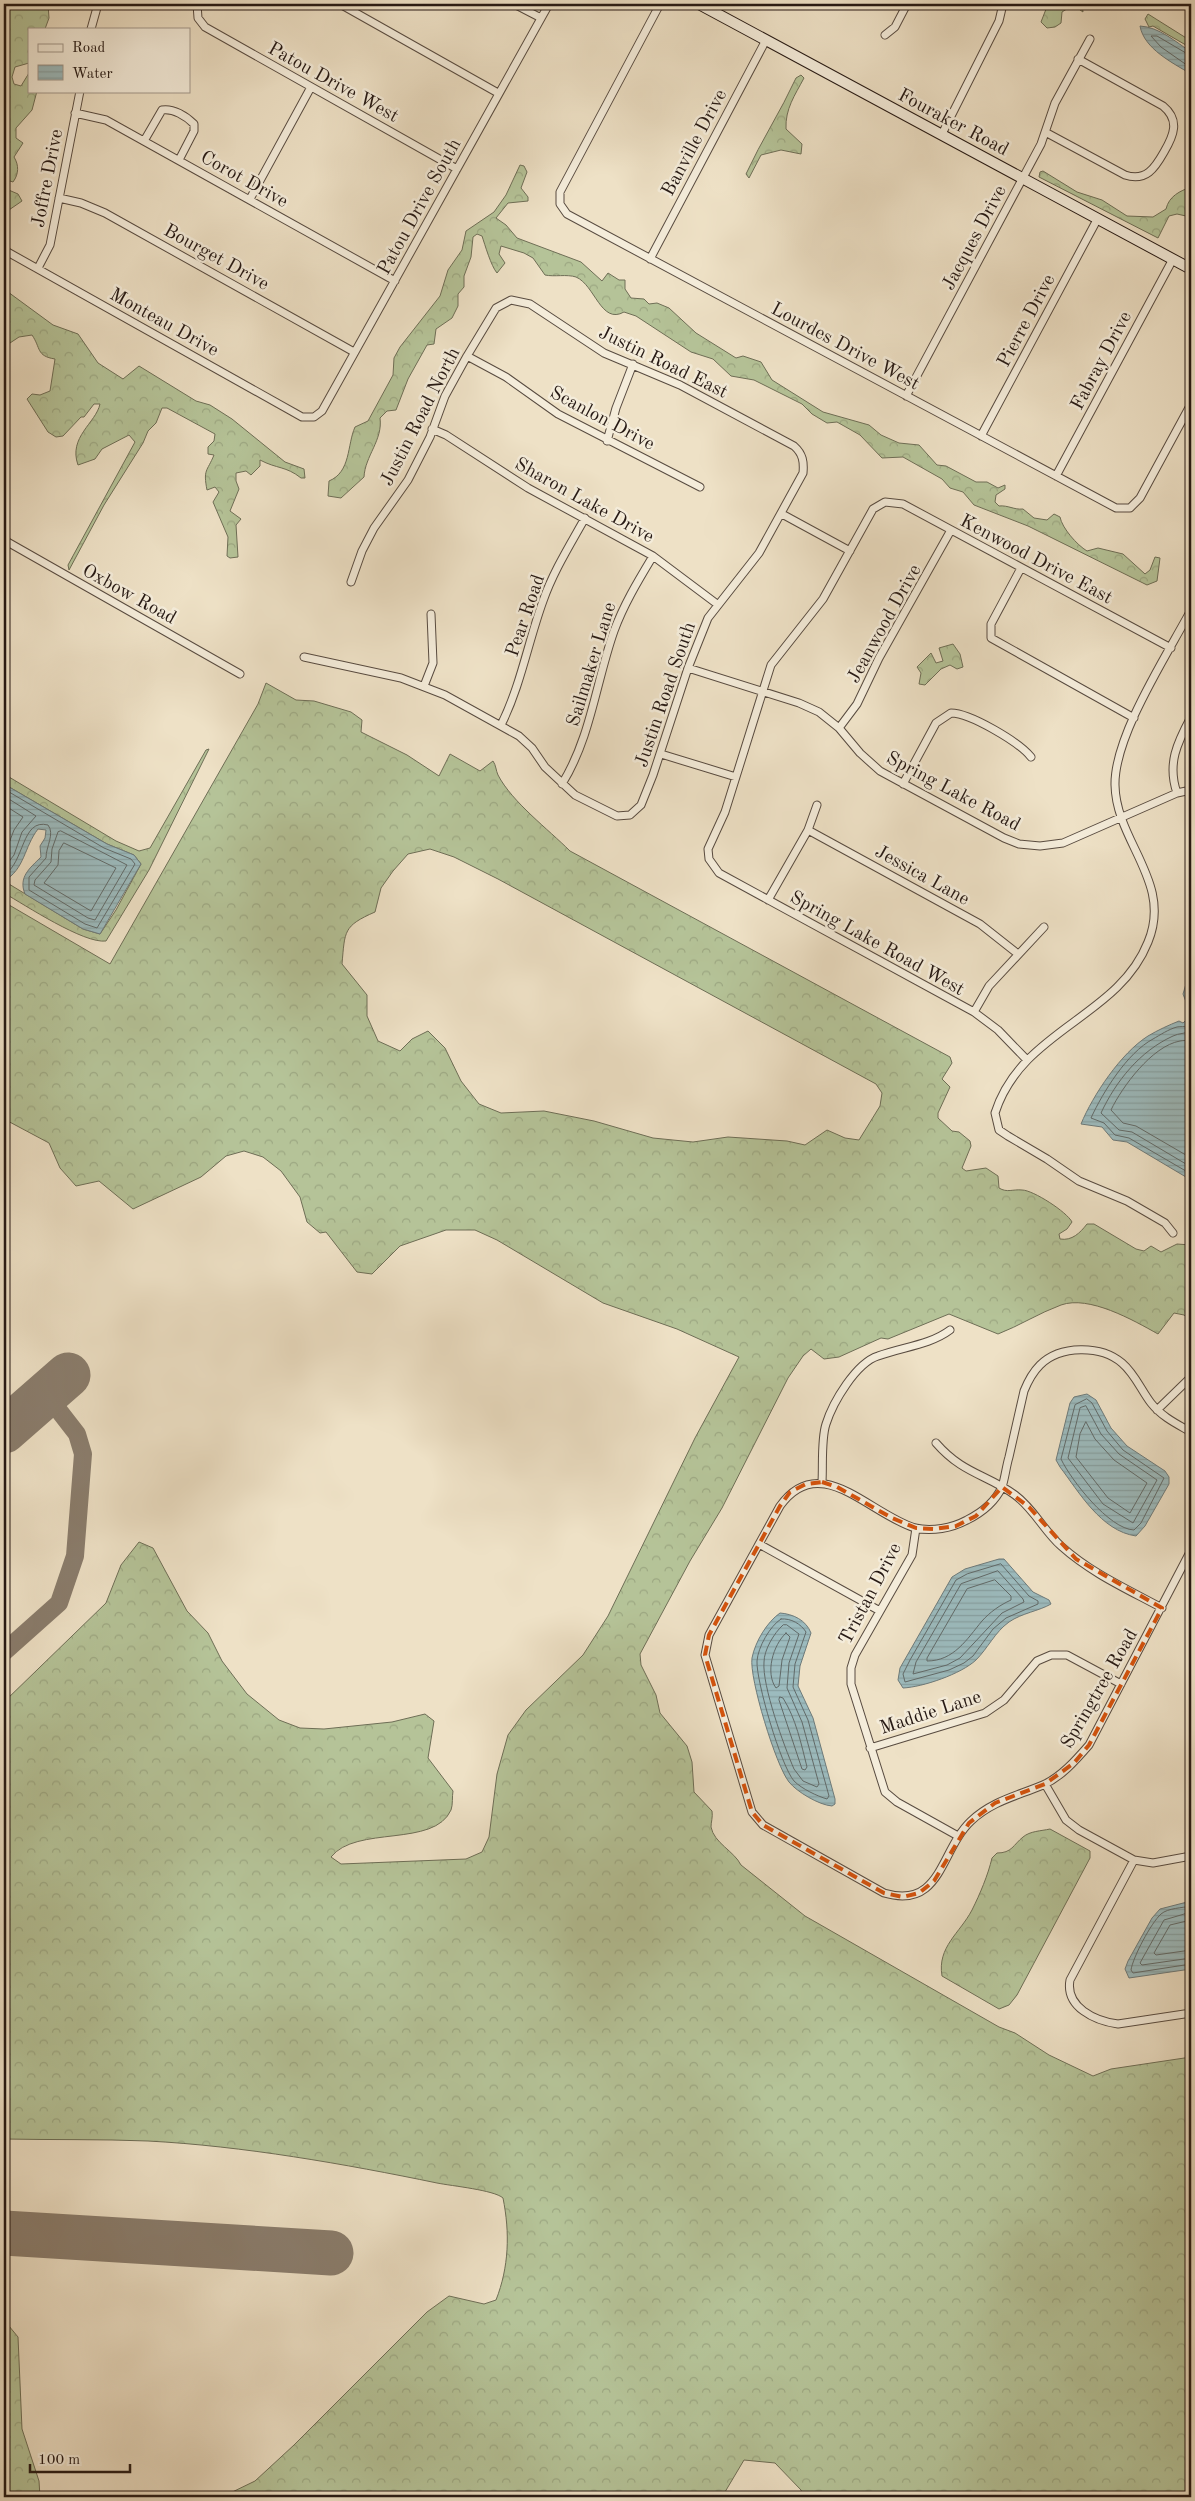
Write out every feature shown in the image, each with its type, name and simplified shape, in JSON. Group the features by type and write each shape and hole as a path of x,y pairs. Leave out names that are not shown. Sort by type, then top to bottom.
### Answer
{"main road":[{"name":"Fouraker Road","path":"699,4 1191,269"}],"street":[{"path":"91,28 98,4"},
{"name":"Patou Drive West","path":"197,4 198,18 205,28 457,168"},
{"path":"340,4 498,93"},
{"path":"514,4 541,18"},
{"name":"Patou Drive South","path":"310,418 322,411 549,4"},
{"name":"Lourdes Drive West","path":"660,4 559,196 560,204 567,214 1116,508 1130,508 1140,498 1191,404"},
{"path":"885,35 895,27 907,4"},
{"path":"942,134 999,21 1003,4"},
{"name":"Jacques Drive","path":"906,396 1047,133 1055,103 1090,39"},
{"name":"Banville Drive","path":"650,259 766,40"},
{"path":"1047,133 1124,175 1138,177 1147,174 1156,167 1174,135 1175,127 1171,114 1163,106 1078,59"},
{"path":"250,199 311,88"},
{"name":"Joffre Drive","path":"38,268 50,245 80,92"},
{"path":"144,141 162,110 169,109 189,119 194,124 194,131 179,160"},
{"name":"Corot Drive","path":"75,113 106,120 395,280"},
{"name":"Bourget Drive","path":"59,198 81,203 105,213 354,352"},
{"name":"Pierre Drive","path":"981,436 1098,218"},
{"name":"Monteau Drive","path":"4,250 302,417 310,418"},
{"name":"Fabray Drive","path":"1056,476 1173,259"},
{"name":"Justin Road North","path":"351,582 370,536 408,480 445,396 467,356 496,308 511,300"},
{"name":"Justin Road East","path":"511,300 530,304 604,353 633,364 718,404 794,446 802,456"},
{"name":"Scanlon Drive","path":"467,356 506,377 558,414 607,441 700,487"},
{"path":"607,441 616,408 633,364"},
{"name":"Sharon Lake Drive","path":"432,429 528,488 653,556 717,604"},
{"name":"Justin Road South","path":"562,784 587,802 617,816 630,814 641,805 701,632 717,604 749,567 782,514 803,473 804,464 802,456"},
{"name":"Kenwood Drive East","path":"850,551 873,510 885,502 899,503 1171,648"},
{"path":"660,754 736,777 772,665 778,654 823,599 850,551 782,514"},
{"name":"Pear Road","path":"501,725 510,707 526,661 543,600 585,518"},
{"name":"Jeanwood Drive","path":"839,728 858,704 879,658 951,530"},
{"name":"Oxbow Road","path":"4,540 240,674"},
{"name":"Sailmaker Lane","path":"562,784 574,766 582,744 614,632 626,602 653,556"},
{"path":"1021,568 991,624 990,634 995,642 1134,718"},
{"path":"1173,1233 1165,1223 1127,1201 1079,1181 1048,1159 999,1130 995,1121 997,1105 1015,1075 1027,1060 1048,1039 1121,985 1136,966 1149,941 1156,914 1155,895 1122,818 1116,792 1116,771 1120,750 1134,718 1191,610"},
{"path":"424,686 432,663 431,614"},
{"path":"304,657 401,678 424,686 501,725 526,742 545,767 562,784"},
{"name":"Spring Lake Road","path":"688,668 806,706 818,712 839,728 873,765 903,784 1019,844 1040,846 1062,843 1177,794 1191,790"},
{"path":"903,784 936,723 951,713 966,715 1018,744 1031,758"},
{"path":"1177,794 1172,778 1174,756 1191,717"},
{"name":"Spring Lake Road West","path":"736,777 725,812 710,842 709,859 719,873 974,1012 998,1030 1027,1060"},
{"path":"768,900 808,830 817,805"},
{"name":"Jessica Lane","path":"808,830 988,929 1018,954"},
{"path":"974,1012 989,986 1044,927"},
{"path":"822,1482 826,1425 850,1378 861,1366 876,1356 940,1338 950,1330"},
{"path":"880,1610 759,1544 790,1492 806,1484 822,1482 837,1487 892,1518 916,1528 934,1529 956,1526 976,1516 991,1503 1002,1487 1024,1391 1030,1378 1040,1364 1050,1358 1073,1351 1091,1349 1108,1354 1122,1362 1157,1410 1191,1432"},
{"path":"1157,1410 1191,1377"},
{"path":"936,1443 950,1459 970,1472 1002,1487 1029,1507 1049,1534 1076,1559 1094,1572 1162,1608"},
{"name":"Tristan Drive","path":"916,1528 912,1555 855,1655 851,1668 851,1684 885,1792 897,1802 958,1836"},
{"name":"Springtree Road","path":"759,1544 710,1635 705,1655 752,1812 763,1825 884,1893 903,1897 919,1893 934,1881 958,1836 983,1810 1045,1784 1074,1763 1089,1746 1191,1550"},
{"name":"Maddie Lane","path":"870,1748 985,1713 1004,1700 1037,1661 1051,1655 1067,1655 1121,1684"},
{"path":"1045,1784 1066,1820 1079,1830 1134,1860 1153,1863 1191,1856"},
{"path":"1134,1860 1070,1980 1068,1991 1072,2000 1080,2009 1108,2023 1118,2024 1191,2013"}],"highlighted area":[{"path":"822,1482 837,1487 892,1518 916,1528 934,1529 956,1526 976,1516 1002,1487 1029,1507 1076,1559 1162,1608 1089,1745 1074,1763 1045,1784 995,1803 969,1823 934,1881 919,1893 903,1897 884,1893 763,1825 752,1812 705,1655 709,1635 780,1506 790,1492 806,1484"}],"green space":[{"path":"4,4 48,4 49,18 45,28 28,28 28,63 15,67 12,77 14,84 21,86 28,75 28,92 37,92 32,110 16,128 16,138 23,143 14,157 18,170 16,176 13,182 4,179"},
{"path":"1048,4 1082,4 1083,12 1073,5 1062,12 1061,23 1055,27 1047,28 1041,22"},
{"path":"1148,14 1191,41 1191,48 1153,26 1149,27 1145,19"},
{"path":"801,75 804,78 789,109 786,129 802,144 801,154 781,150 761,155 749,178 746,174 752,162 796,78"},
{"path":"520,165 524,166 527,172 521,188 528,197 528,201 508,203 496,218 506,225 517,238 581,262 602,281 608,273 619,280 625,280 625,289 631,298 644,299 649,304 657,303 669,308 696,333 736,358 743,356 761,362 772,380 823,412 869,425 881,435 899,443 919,445 937,465 946,466 976,482 987,482 998,488 1005,485 1005,489 996,495 995,502 999,506 1023,509 1034,518 1047,520 1054,514 1060,517 1070,536 1087,551 1098,548 1123,554 1145,574 1150,570 1155,557 1160,558 1157,581 1147,585 1028,526 974,505 963,492 950,488 942,479 903,457 882,458 860,435 837,422 827,423 812,414 802,404 754,380 731,376 713,359 691,352 636,316 624,312 616,315 609,313 583,281 576,277 545,275 533,258 524,253 501,246 499,254 505,263 497,273 490,261 482,236 477,234 473,237 471,257 464,276 464,287 458,294 458,306 452,318 436,329 434,344 427,345 408,379 396,410 387,411 380,418 379,434 367,462 364,477 341,498 328,496 329,481 336,477 345,465 355,427 368,421 393,375 394,358 400,347 440,296 448,270 462,250 466,231 494,212 506,195"},
{"path":"1043,171 1077,192 1102,200 1127,216 1153,217 1166,209 1167,204 1176,195 1191,187 1191,208 1186,216 1177,214 1169,216 1158,238 1039,177 1040,172"},
{"path":"4,188 18,194 22,201 6,212"},
{"path":"8,292 53,325 78,334 98,363 123,379 139,366 196,401 210,405 232,419 285,462 304,469 305,478 301,478 291,471 260,460 260,466 251,475 246,471 236,473 239,489 230,511 241,519 236,525 238,557 230,558 227,556 228,537 213,502 219,492 215,487 207,490 206,474 214,455 208,454 208,447 214,441 215,434 167,408 162,408 156,423 148,431 143,443 104,505 69,570 68,565 135,442 129,435 102,449 95,459 78,465 77,446 100,404 94,404 84,417 81,417 63,436 56,437 48,432 27,399 32,394 40,395 50,391 55,359 42,354 32,335 19,337 4,347 4,293"},
{"path":"953,644 960,654 963,667 957,669 950,665 941,669 925,685 919,684 921,673 917,667 931,653 936,663 943,661 939,648"},
{"path":"266,683 296,700 314,701 351,712 362,720 361,732 407,755 439,776 450,754 480,771 493,761 498,775 512,795 570,851 950,1057 952,1063 942,1079 950,1087 938,1113 938,1118 952,1131 959,1132 970,1141 971,1146 962,1168 966,1171 986,1168 998,1176 999,1188 1027,1191 1057,1207 1072,1222 1067,1229 1059,1234 1060,1239 1072,1238 1087,1224 1094,1224 1136,1249 1144,1251 1151,1246 1161,1252 1177,1244 1191,1245 1191,1321 1184,1315 1174,1313 1158,1334 1111,1310 1084,1303 1072,1303 1053,1308 998,1334 949,1314 888,1339 881,1338 839,1357 824,1359 811,1349 803,1356 788,1378 722,1508 690,1561 640,1654 641,1665 656,1695 660,1713 687,1746 692,1762 694,1792 712,1811 711,1827 716,1838 734,1855 741,1865 805,1916 999,2027 1015,2033 1049,2055 1093,2076 1111,2069 1191,2057 1191,2497 803,2497 801,2490 775,2463 744,2460 722,2497 222,2497 255,2481 294,2445 427,2312 449,2296 484,2304 496,2300 504,2275 507,2250 507,2224 503,2198 482,2191 257,2151 148,2141 4,2139 4,1702 106,1603 121,1565 139,1542 153,1548 187,1611 208,1633 222,1661 247,1694 279,1720 300,1728 324,1729 392,1722 425,1714 434,1721 428,1758 453,1791 451,1810 442,1822 429,1829 412,1833 358,1841 343,1847 331,1857 341,1864 466,1859 482,1852 489,1837 497,1774 508,1735 526,1710 583,1655 608,1616 695,1438 739,1357 677,1329 603,1303 497,1240 475,1230 446,1230 400,1246 372,1274 357,1272 326,1232 320,1233 307,1222 300,1197 281,1171 263,1157 244,1151 226,1156 201,1177 133,1209 99,1181 76,1186 60,1168 49,1143 4,1119 4,902 110,964 258,704","holes":["430,849 454,857 876,1084 882,1093 880,1106 859,1140 845,1138 827,1130 805,1145 787,1141 728,1137 693,1142 653,1138 594,1121 544,1111 501,1113 479,1104 461,1081 445,1048 428,1031 412,1039 400,1051 378,1041 367,1016 367,995 342,964 345,937 351,926 375,912 381,888 408,854"]},
{"path":"209,749 149,870 106,941 96,940 70,930 4,893 4,881 83,929 100,934 116,910 141,864 134,855 107,844 4,784 4,774 116,841 139,851 150,848 206,750"},
{"path":"1050,1829 1090,1851 1090,1858 1017,1995 1009,2005 999,2009 942,1976 941,1966 943,1957 946,1948 972,1910 984,1884 992,1858 997,1853 1006,1852 1032,1832"},
{"path":"4,2320 18,2337 22,2429 39,2481 40,2497 4,2497"}],"water":[{"path":"1140,26 1161,32 1191,52 1191,74 1153,48 1147,42"},
{"path":"4,784 107,844 134,855 141,864 100,934 83,929 25,894 23,888 24,878 29,869 41,857 40,846 45,838 46,830 38,829 20,864 11,876 4,881"},
{"path":"1191,967 1191,1015 1183,994"},
{"path":"1191,1015 1191,1180 1127,1142 1113,1140 1102,1127 1081,1124 1100,1088 1118,1064 1138,1043 1179,1021 1183,1023"},
{"path":"1087,1394 1096,1400 1111,1428 1127,1446 1165,1471 1169,1477 1169,1484 1145,1526 1136,1536 1123,1533 1102,1519 1083,1498 1056,1460 1070,1403 1074,1397"},
{"path":"1004,1559 1033,1592 1049,1600 1051,1604 1019,1616 1009,1622 1000,1630 976,1660 961,1670 931,1682 903,1688 898,1680 900,1668 952,1577 965,1569"},
{"path":"780,1613 798,1618 809,1628 811,1633 800,1666 798,1686 813,1718 835,1799 835,1804 832,1806 809,1797 797,1790 789,1782 777,1759 764,1722 752,1668 752,1658 762,1633"},
{"path":"1191,1901 1191,1969 1129,1978 1125,1969 1128,1961 1152,1918 1160,1909"}],"taxiway":[{"path":"4,1652 59,1603 75,1556 83,1454 77,1434 46,1394"}],"runway":[{"path":"4,1431 68,1375"},
{"path":"4,2233 331,2253"}]}
